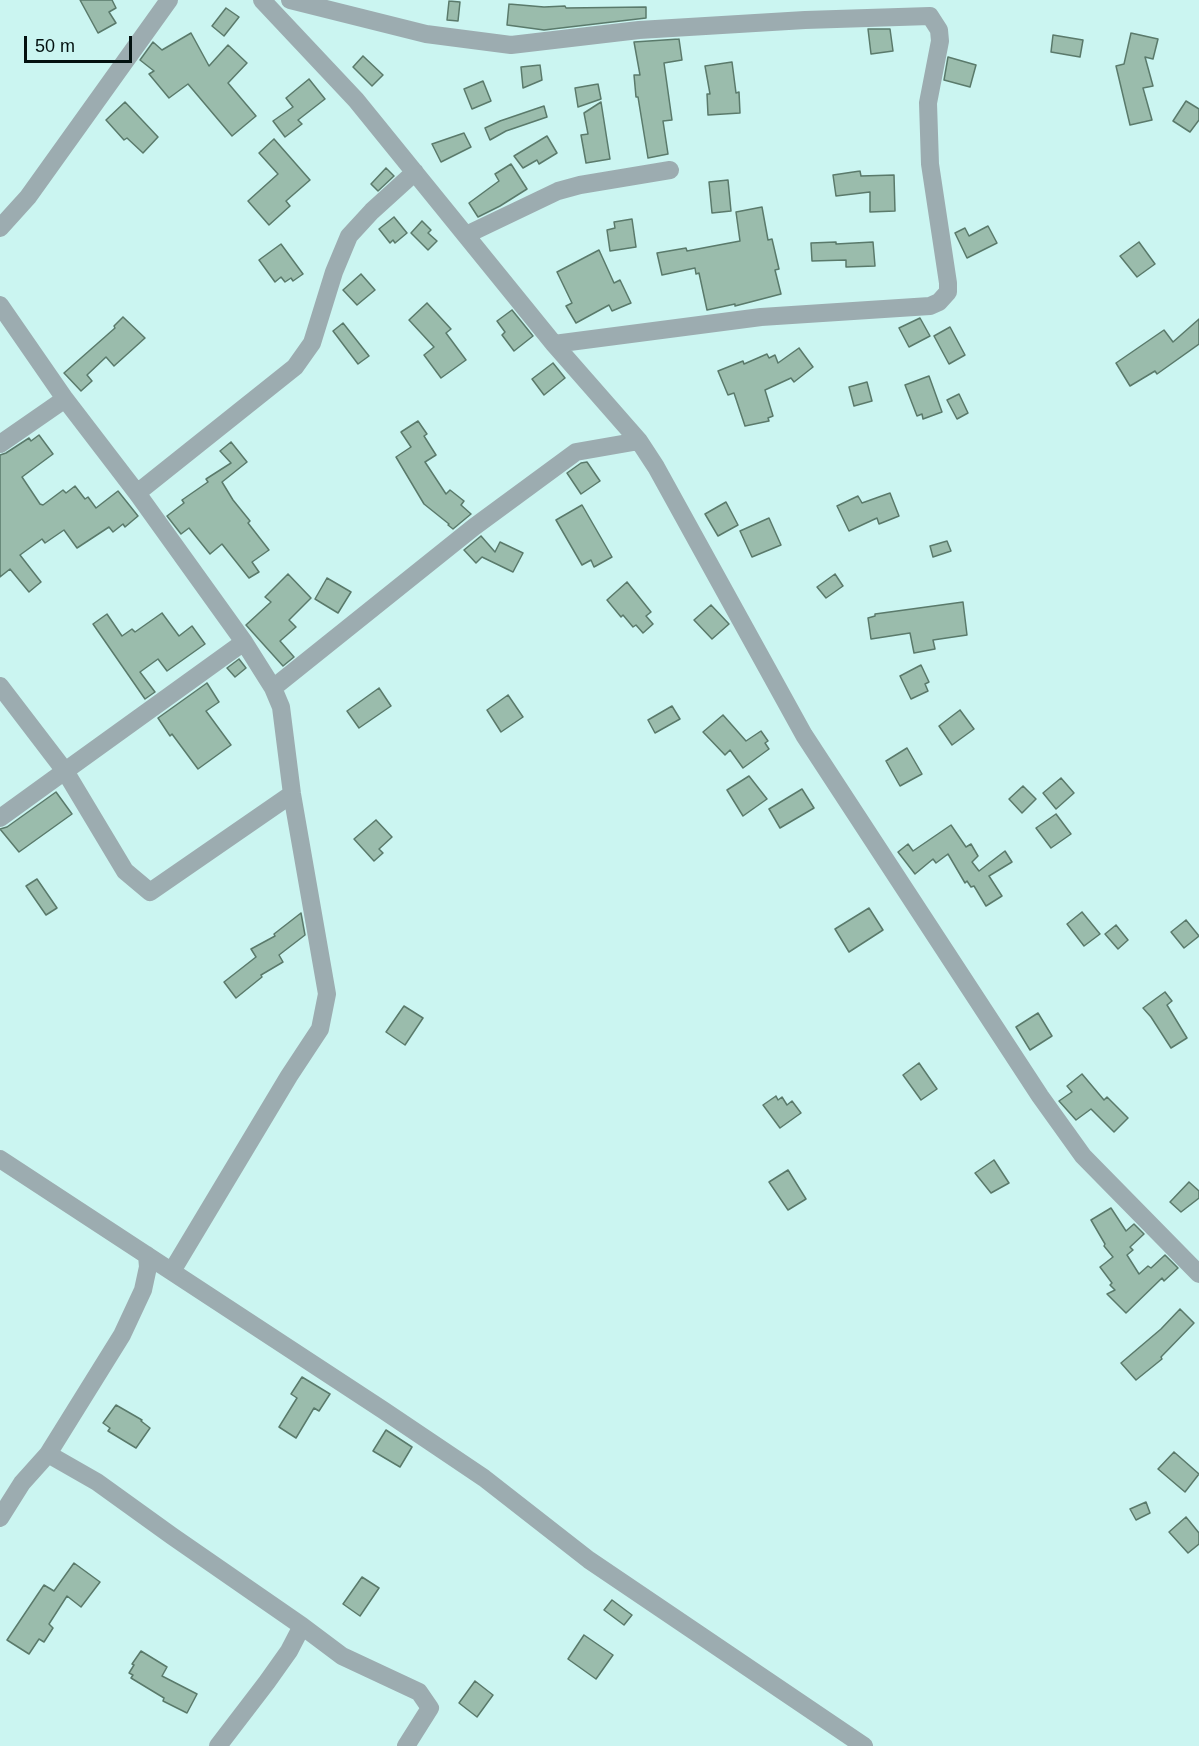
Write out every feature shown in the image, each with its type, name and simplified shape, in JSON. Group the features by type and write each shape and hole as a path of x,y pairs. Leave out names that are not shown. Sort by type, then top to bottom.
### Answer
{"street":[{"path":"0,228 28,197 169,0"},
{"path":"262,0 356,100 554,344 639,441 656,467 804,735 1040,1096 1083,1156 1199,1274"},
{"path":"290,0 426,34 512,45 639,30 930,16 939,30 940,41 928,103 930,164 948,283 948,292 939,302 930,306 761,317 554,344"},
{"path":"466,235 558,191 580,185 670,170"},
{"path":"137,493 295,367 312,343 334,272 349,236 372,211 415,172"},
{"path":"0,305 65,399 137,493 244,642 273,688 281,707 292,794 327,994 320,1029 168,1269 134,1310"},
{"path":"0,444 65,399"},
{"path":"273,688 474,527 576,452 639,441"},
{"path":"0,818 244,642"},
{"path":"0,686 65,771 125,871 150,892 292,794"},
{"path":"0,1160 474,1472 589,1560 864,1746"},
{"path":"0,1518 22,1483 48,1454 122,1335 143,1290 148,1267 147,1255"},
{"path":"48,1454 98,1482 342,1656 419,1692 430,1708 406,1746"},
{"path":"218,1746 289,1651 302,1626"}],"building":[{"path":"80,0 112,0 116,8 109,12 116,23 98,33"},
{"path":"449,1 460,2 458,21 447,20"},
{"path":"509,4 565,6 566,8 646,7 646,18 544,30 507,25"},
{"path":"226,8 239,17 224,36 212,26"},
{"path":"868,29 890,29 893,51 871,54"},
{"path":"191,33 209,66 228,45 247,63 228,83 256,116 232,136 188,84 169,98 149,74 154,71 140,60 153,42 162,50"},
{"path":"1131,33 1158,39 1153,59 1145,57 1153,86 1143,88 1152,120 1130,125 1116,66 1124,64"},
{"path":"1053,35 1083,40 1080,57 1051,52"},
{"path":"679,39 682,60 664,63 672,120 663,121 668,154 648,158 638,97 636,97 634,75 640,75 634,42"},
{"path":"363,56 383,75 372,86 353,67"},
{"path":"948,57 976,65 970,87 944,80"},
{"path":"732,62 736,93 739,92 740,113 708,115 707,94 710,94 705,66"},
{"path":"540,65 542,80 523,88 521,67"},
{"path":"309,79 325,99 298,120 302,124 285,137 273,121 293,107 286,98"},
{"path":"483,81 491,101 472,109 464,89"},
{"path":"598,84 601,99 578,107 575,88"},
{"path":"1186,101 1199,109 1199,120 1190,132 1173,121"},
{"path":"125,102 158,137 143,153 127,138 124,140 106,120"},
{"path":"601,102 610,159 586,163 581,135 588,134 584,113"},
{"path":"544,106 547,117 506,131 490,140 485,128"},
{"path":"464,133 471,147 441,162 432,144"},
{"path":"547,136 557,153 539,164 537,160 523,168 514,156"},
{"path":"274,139 310,180 286,201 290,206 269,225 248,201 278,174 259,153"},
{"path":"511,164 527,189 478,217 469,203 499,181 495,174"},
{"path":"386,168 394,176 378,191 371,184"},
{"path":"860,171 861,176 894,175 895,211 870,212 870,192 836,196 833,175"},
{"path":"728,180 731,211 712,213 709,182"},
{"path":"762,207 768,240 772,239 779,269 775,270 781,294 735,306 735,304 707,310 699,273 696,274 695,268 662,275 657,253 686,248 687,251 740,241 736,212"},
{"path":"394,217 407,233 395,243 393,240 390,243 379,229"},
{"path":"632,219 636,247 610,251 607,230 615,228 614,222"},
{"path":"422,221 431,230 428,233 437,241 428,250 411,233"},
{"path":"988,226 997,243 967,258 955,233 965,228 969,236"},
{"path":"836,242 836,244 873,242 875,266 846,267 846,260 812,261 811,243"},
{"path":"1139,242 1155,264 1137,277 1120,256"},
{"path":"281,244 303,274 293,281 291,278 285,282 281,277 275,282 259,260"},
{"path":"599,250 614,283 620,280 631,303 612,311 609,305 576,323 566,306 572,303 557,272"},
{"path":"361,274 375,290 357,305 343,290"},
{"path":"427,303 451,329 446,333 466,360 441,378 424,355 434,347 409,320"},
{"path":"512,310 533,336 514,351 502,335 505,332 497,321"},
{"path":"123,317 145,338 114,366 106,357 87,375 92,381 81,391 64,373 115,328 114,326"},
{"path":"920,318 930,336 909,347 899,328"},
{"path":"1199,319 1199,344 1157,374 1155,371 1130,386 1116,363 1164,330 1173,342"},
{"path":"343,323 369,356 358,364 333,331"},
{"path":"950,327 965,355 949,364 934,336"},
{"path":"799,348 813,367 794,382 791,378 765,390 773,416 768,418 769,421 745,426 734,393 728,395 718,371 743,361 744,364 767,354 769,358 775,355 778,363"},
{"path":"553,363 565,378 544,395 532,379"},
{"path":"929,376 942,412 923,419 922,414 917,416 905,385"},
{"path":"867,382 872,401 854,406 849,387"},
{"path":"959,394 968,413 957,419 947,400"},
{"path":"418,421 427,434 424,436 436,455 425,462 446,494 450,490 464,501 461,505 471,514 453,529 424,504 396,457 411,447 401,432"},
{"path":"39,435 53,454 22,477 40,504 43,505 63,490 66,493 75,486 85,499 88,497 96,508 118,491 138,516 125,527 123,524 113,532 109,527 77,548 64,530 45,543 42,539 20,555 41,582 29,592 10,569 0,577 0,455 29,438 31,441"},
{"path":"231,442 247,462 222,482 250,521 248,523 269,550 252,562 259,572 249,578 222,544 210,554 189,528 181,534 167,516 184,503 182,500 208,482 206,479 231,463 220,451"},
{"path":"587,462 600,481 581,494 567,473 581,463"},
{"path":"890,493 899,516 879,524 877,518 849,531 837,506 858,496 862,503"},
{"path":"726,502 738,525 718,536 705,514"},
{"path":"582,505 612,557 594,567 591,560 582,565 556,520"},
{"path":"769,518 781,545 752,557 740,531"},
{"path":"481,536 495,552 500,542 523,553 513,572 482,557 476,563 464,550"},
{"path":"947,541 951,551 933,557 930,546"},
{"path":"288,574 311,598 289,620 296,627 280,641 294,657 283,666 246,625 271,602 265,597"},
{"path":"835,574 843,586 826,598 817,587"},
{"path":"327,578 351,592 338,613 315,599"},
{"path":"627,582 651,612 646,616 653,624 643,633 636,625 633,627 623,615 621,617 607,600"},
{"path":"963,602 967,635 933,640 935,649 914,653 910,633 871,639 868,618 875,614"},
{"path":"711,605 729,624 712,639 694,620"},
{"path":"162,613 179,636 192,626 205,644 167,671 158,659 140,672 155,692 145,699 93,624 107,614 122,636 132,629 135,632"},
{"path":"239,659 246,668 235,677 227,668"},
{"path":"921,665 929,682 925,684 928,691 911,699 900,676"},
{"path":"207,683 219,702 206,711 231,745 198,769 158,718"},
{"path":"379,688 391,706 359,728 347,711"},
{"path":"508,695 523,717 501,732 487,710"},
{"path":"672,706 680,719 655,733 648,720"},
{"path":"960,710 974,729 952,745 939,726"},
{"path":"723,715 746,741 761,731 768,741 765,743 769,749 743,768 730,750 725,755 703,732"},
{"path":"907,748 922,774 900,786 886,761"},
{"path":"749,776 767,799 743,816 727,790"},
{"path":"1061,778 1074,793 1056,809 1043,793"},
{"path":"1023,786 1036,799 1022,813 1009,799"},
{"path":"802,789 814,808 780,828 769,809"},
{"path":"56,792 72,814 19,852 0,829 7,827"},
{"path":"1056,814 1071,834 1051,848 1036,828"},
{"path":"376,820 392,837 379,849 383,853 374,861 354,839"},
{"path":"951,825 966,847 971,844 978,856 972,862 979,871 1005,851 1012,862 989,876 1002,896 986,906 974,886 971,887 967,881 965,883 948,854 936,863 933,859 915,874 898,852 908,844 913,851"},
{"path":"37,879 57,908 46,915 26,886"},
{"path":"869,908 883,930 849,952 835,929"},
{"path":"1082,912 1100,934 1084,946 1067,924"},
{"path":"301,913 305,935 279,955 283,962 261,975 262,977 236,998 224,982 256,957 251,949 275,936 274,934"},
{"path":"1186,920 1199,936 1184,948 1171,932"},
{"path":"1116,925 1128,940 1118,949 1105,934"},
{"path":"1165,992 1172,1001 1167,1005 1187,1038 1171,1048 1143,1008"},
{"path":"404,1006 423,1018 405,1045 386,1032"},
{"path":"1038,1013 1052,1036 1030,1050 1016,1027"},
{"path":"919,1063 937,1089 921,1100 903,1075"},
{"path":"1082,1074 1104,1100 1107,1097 1128,1118 1114,1132 1091,1109 1076,1120 1059,1101 1072,1092 1067,1086"},
{"path":"776,1096 778,1100 782,1097 787,1105 792,1101 801,1113 780,1128 763,1105"},
{"path":"994,1160 1009,1183 991,1193 975,1173"},
{"path":"788,1170 806,1199 788,1210 769,1182"},
{"path":"1189,1182 1199,1191 1199,1198 1181,1212 1170,1202"},
{"path":"1111,1208 1126,1231 1134,1224 1144,1234 1130,1247 1133,1250 1127,1255 1139,1274 1148,1266 1151,1268 1165,1255 1178,1268 1164,1281 1162,1278 1126,1313 1107,1294 1115,1290 1100,1267 1113,1257 1104,1246 1091,1220"},
{"path":"1180,1309 1194,1323 1161,1357 1162,1359 1136,1380 1121,1363 1161,1329"},
{"path":"302,1377 330,1394 319,1411 314,1408 296,1438 279,1427 297,1398 291,1394"},
{"path":"116,1405 142,1420 150,1428 136,1448 108,1431 110,1428 103,1423"},
{"path":"386,1430 412,1447 400,1467 373,1451"},
{"path":"1174,1452 1199,1474 1185,1492 1158,1469"},
{"path":"1146,1502 1150,1513 1136,1520 1130,1509"},
{"path":"1186,1517 1199,1533 1199,1544 1188,1553 1169,1532"},
{"path":"74,1563 100,1582 81,1607 67,1596 49,1624 53,1628 44,1642 39,1639 29,1654 7,1640 44,1585 54,1591"},
{"path":"362,1577 379,1588 360,1616 343,1604"},
{"path":"612,1600 632,1615 624,1625 604,1610"},
{"path":"584,1635 613,1655 596,1679 568,1659"},
{"path":"141,1651 167,1667 162,1676 197,1694 187,1713 163,1701 164,1698 131,1678 133,1675 129,1673 134,1665 132,1664"},
{"path":"475,1681 493,1695 477,1717 459,1703"}]}
